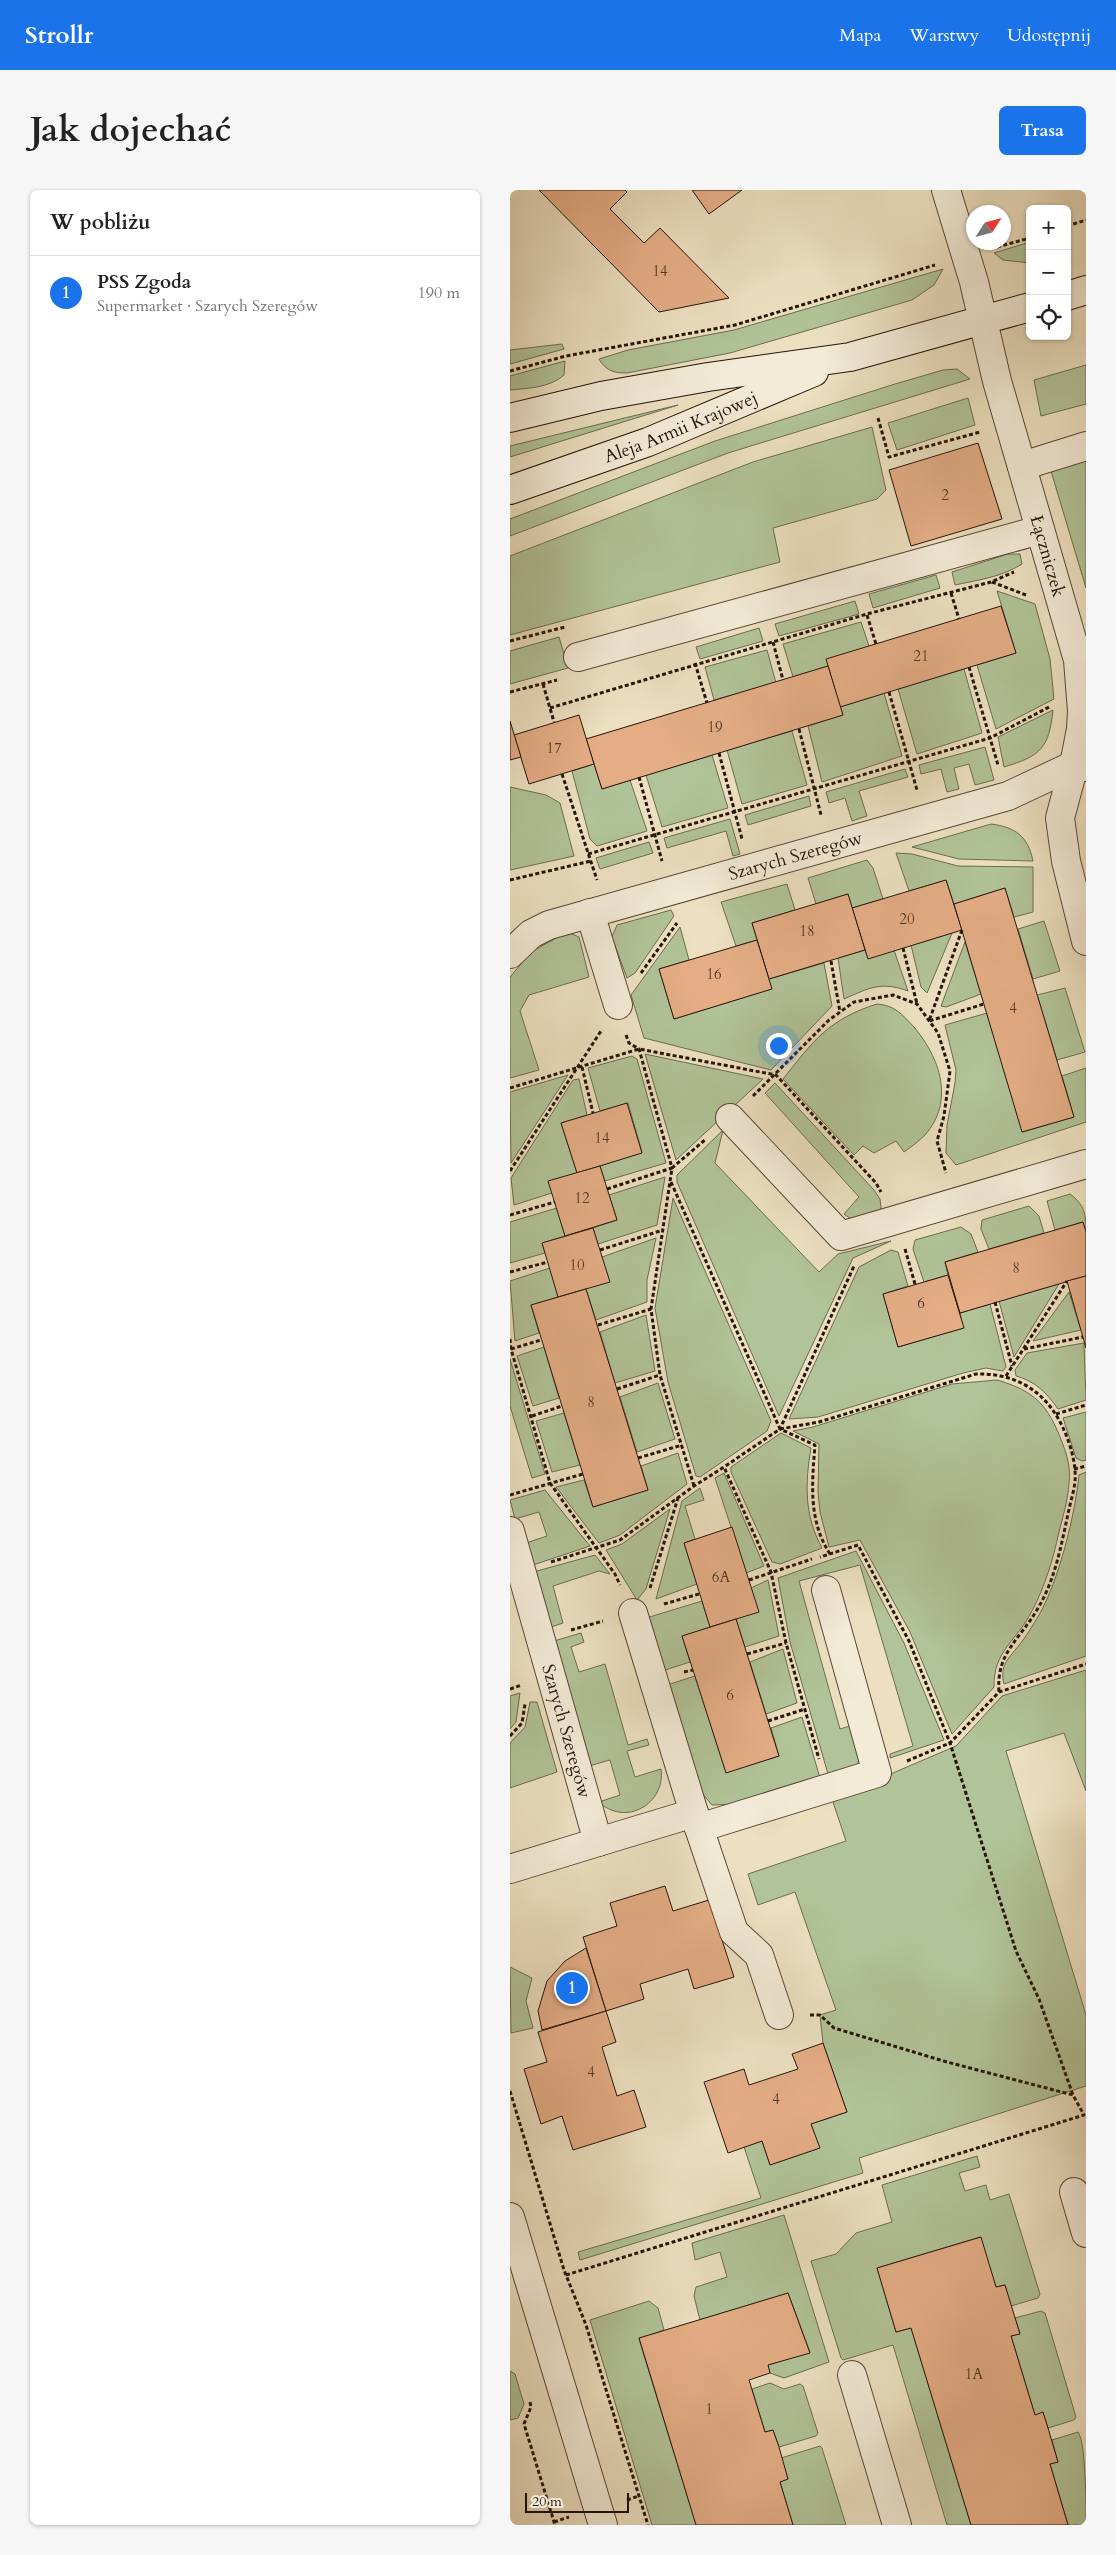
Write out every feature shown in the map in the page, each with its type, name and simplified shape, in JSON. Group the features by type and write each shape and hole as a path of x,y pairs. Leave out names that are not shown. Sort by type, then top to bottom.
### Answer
{"street":[{"name":"Łączniczek","path":"946,190 983,320 996,381 1078,660 1082,711 1080,766 1060,818 1066,861 1082,905 1086,940"},
{"path":"1070,295 1086,290"},
{"name":"Aleja Armii Krajowej","path":"510,490 648,442 850,357 1026,308"},
{"name":"Aleja Armii Krajowej","path":"510,418 602,396 708,377 850,357"},
{"path":"1022,466 1086,446"},
{"path":"578,657 1040,530"},
{"name":"Szarych Szeregów","path":"510,954 531,934 549,925 1008,796 1080,766"},
{"path":"598,911 618,1006"},
{"path":"730,1118 841,1236 899,1231 955,1202 1086,1164"},
{"name":"Szarych Szeregów","path":"510,1531 598,1842"},
{"path":"510,1869 598,1842 827,1789 877,1773 826,1590"},
{"path":"638,1611 697,1820 734,1932 759,1955 779,2014"},
{"path":"1074,2192 1086,2233"},
{"path":"510,2217 603,2525"},
{"path":"852,2375 897,2525"}],"path":[{"path":"1071,225 1086,220"},
{"path":"1011,244 1026,239"},
{"path":"510,371 566,356 735,325 932,267 939,261 941,254 963,247"},
{"path":"878,418 889,457 1010,425"},
{"path":"550,708 867,614 991,582 1049,557"},
{"path":"763,606 783,680"},
{"path":"685,628 707,703"},
{"path":"510,692 582,674 578,657"},
{"path":"969,667 1008,796"},
{"path":"543,684 554,722"},
{"path":"889,692 910,761 925,820"},
{"path":"588,854 990,738 1058,702"},
{"path":"799,729 829,846"},
{"path":"719,753 750,868"},
{"path":"562,774 591,861 598,911"},
{"path":"639,777 670,891"},
{"path":"510,880 591,861"},
{"path":"510,1171 580,1068 618,1006 680,920"},
{"path":"929,1021 962,930"},
{"path":"903,948 917,1004 938,1033 950,1071 944,1116 937,1141 955,1202"},
{"path":"831,961 840,1012"},
{"path":"607,1189 672,1168 776,1076 828,1020 854,1002 893,995 917,1004"},
{"path":"929,1021 984,1004"},
{"path":"618,1006 629,1043 639,1049 776,1076 876,1183 899,1231 915,1284"},
{"path":"510,1088 639,1049"},
{"path":"639,1049 672,1168 651,1308 660,1375 694,1486"},
{"path":"580,1068 593,1113"},
{"path":"670,1181 780,1429 815,1445 813,1503 816,1522 830,1554"},
{"path":"510,1215 555,1202"},
{"path":"600,1250 662,1230"},
{"path":"510,1272 548,1262"},
{"path":"780,1429 856,1262"},
{"path":"1006,1376 1067,1281"},
{"path":"995,1302 1012,1367"},
{"path":"598,1325 651,1308"},
{"path":"1023,1349 1083,1336"},
{"path":"510,1339 510,1349 532,1416 550,1482 596,1549 616,1574 638,1611"},
{"path":"510,1349 542,1340"},
{"path":"522,1571 620,1540 678,1497 780,1429 818,1422 976,1374 996,1373 1034,1390 1045,1398 1056,1414 1069,1445 1076,1480 1056,1565 1040,1606 1028,1627 1002,1659 998,1674 999,1692"},
{"path":"617,1389 660,1375"},
{"path":"1056,1414 1086,1405"},
{"path":"532,1416 562,1406"},
{"path":"638,1458 682,1445"},
{"path":"1074,1469 1086,1466"},
{"path":"724,1467 771,1572 786,1644 827,1789"},
{"path":"510,1495 583,1474"},
{"path":"638,1611 678,1497"},
{"path":"566,2275 1084,2115 1073,2096 1039,1999 1016,1951 950,1743 909,1641 858,1545 748,1580"},
{"path":"540,1639 700,1594"},
{"path":"747,1654 786,1644"},
{"path":"877,1773 950,1743 999,1692 1086,1664"},
{"path":"768,1720 805,1709"},
{"path":"779,2014 820,2015 834,2028 948,2062 1073,2096"},
{"path":"510,2091 566,2275 586,2325 648,2525"},
{"path":"529,2398 531,2407 524,2424 555,2525"}],"green space":[{"path":"1026,243 1026,263 1003,260 994,253 1011,250 1011,248"},
{"path":"943,269 934,285 912,300 730,353 627,373 618,373 611,370 604,366 599,359 628,350 734,330"},
{"path":"562,344 564,349 510,364 510,350"},
{"path":"565,361 564,375 552,383 538,387 510,390 510,376"},
{"path":"1086,365 1086,404 1041,416 1034,380"},
{"path":"957,369 970,379 728,453 510,536 510,519 715,441 895,384 943,370"},
{"path":"968,398 975,425 897,450 888,423"},
{"path":"678,405 510,457 510,446"},
{"path":"872,427 886,490 877,499 773,528 780,562 510,635 510,556 753,462"},
{"path":"1086,460 1086,588 1051,471"},
{"path":"1008,554 1020,554 1022,564 998,575 955,585 952,572"},
{"path":"936,575 940,588 873,608 869,594"},
{"path":"997,591 1035,604 1050,659 1054,699 996,729 977,665 1016,653"},
{"path":"855,601 859,614 779,636 775,624"},
{"path":"861,622 869,646 828,666 793,677 783,644"},
{"path":"759,628 763,641 700,659 696,647"},
{"path":"559,637 568,668 510,684 510,651"},
{"path":"767,650 776,683 714,700 705,667"},
{"path":"964,669 982,733 917,754 898,689"},
{"path":"884,693 902,756 822,782 808,726 843,715 840,707"},
{"path":"1053,710 1049,733 1041,749 1027,759 1004,767 998,737"},
{"path":"792,731 807,785 742,804 727,750"},
{"path":"985,747 994,780 975,785 969,764 954,768 959,789 947,792 941,769 921,774 919,765"},
{"path":"712,755 728,808 662,827 646,775"},
{"path":"594,764 602,789 630,780 647,831 597,846 590,839 572,771"},
{"path":"905,769 908,777 859,791 867,816 852,821 845,798 829,803 826,792"},
{"path":"510,787 546,795 560,803 574,856 510,870"},
{"path":"809,796 811,806 748,825 745,815"},
{"path":"730,819 740,854 733,856 726,831 667,848 664,838"},
{"path":"991,824 1014,830 1019,834 1028,845 1033,861 959,859 912,847"},
{"path":"649,842 653,853 600,869 596,858"},
{"path":"896,853 912,854 958,866 1033,867 1033,912 1014,917 1005,888 954,904 946,880 909,891"},
{"path":"867,860 873,868 883,899 852,908 848,894 816,904 808,878"},
{"path":"787,884 795,910 752,923 757,940 736,946 721,902"},
{"path":"671,910 674,916 635,973 627,978 612,937 617,925"},
{"path":"1044,921 1060,971 1033,979 1018,929"},
{"path":"680,927 689,960 659,969 674,1019 771,989 769,979 824,963 832,1006 771,1070 644,1038 631,995"},
{"path":"952,933 927,993 921,987 911,945"},
{"path":"572,934 579,937 589,977 529,995 520,1011 539,1070 510,1078 510,977 531,952 558,937"},
{"path":"965,942 981,994 946,1007 941,1006"},
{"path":"865,950 868,958 894,950 908,991 890,986 882,986 844,999 838,958"},
{"path":"1065,988 1085,1052 1057,1060 1037,995"},
{"path":"877,1004 888,1006 906,1018 931,1052 940,1080 942,1094 940,1108 934,1122 925,1135 904,1152 896,1141 874,1153 863,1146 854,1155 783,1079 813,1043 834,1024 860,1010"},
{"path":"987,1013 1023,1132 1074,1117 1062,1076 1086,1068 1086,1122 956,1165 946,1153 947,1125 956,1070 945,1025"},
{"path":"645,1054 763,1079 676,1160"},
{"path":"632,1056 637,1059 666,1163 605,1181 600,1166 642,1152 628,1103 600,1111 588,1068"},
{"path":"568,1075 511,1163 510,1092"},
{"path":"579,1079 587,1115 561,1123 577,1173 549,1181 552,1193 514,1205 511,1178 573,1080"},
{"path":"775,1083 874,1190 880,1199 881,1208 876,1216 851,1219 844,1214 859,1197 765,1093"},
{"path":"723,1130 715,1163 819,1272 838,1254 891,1241 853,1258 779,1416 677,1182 677,1175"},
{"path":"665,1177 657,1225 598,1244 593,1228 617,1220 609,1195"},
{"path":"1070,1194 1082,1206 1086,1220 1086,1232 1083,1222 1055,1230 1047,1201"},
{"path":"673,1198 771,1421 767,1431 700,1477 696,1476 668,1382 655,1308"},
{"path":"1029,1206 1039,1216 1044,1233 989,1249 981,1229 982,1220"},
{"path":"557,1208 565,1236 542,1243 545,1253 510,1263 510,1222"},
{"path":"961,1227 971,1234 978,1252 945,1262 948,1275 924,1282 913,1249 915,1240"},
{"path":"656,1238 647,1280 647,1302 596,1320 586,1289 602,1257"},
{"path":"891,1250 898,1252 908,1286 883,1294 898,1347 963,1328 960,1313 990,1304 1006,1367 1003,1371 986,1368 963,1373 818,1417 789,1419 859,1267"},
{"path":"550,1268 558,1297 531,1305 539,1333 515,1341 510,1281"},
{"path":"1059,1284 1014,1357 999,1301"},
{"path":"1069,1292 1081,1330 1033,1341"},
{"path":"646,1315 655,1371 615,1383 600,1332"},
{"path":"1084,1343 1086,1400 1058,1409 1040,1388 1016,1376 1015,1370 1027,1353"},
{"path":"544,1347 559,1398 533,1406 517,1356"},
{"path":"510,1359 545,1474 532,1478 510,1406"},
{"path":"997,1380 1010,1384 1031,1395 1051,1418 1057,1429 1068,1462 1068,1489 1051,1563 1037,1602 997,1664 994,1687 952,1734 910,1632 860,1540 829,1547 820,1512 818,1492 819,1444 793,1431 813,1427 952,1384"},
{"path":"658,1383 675,1439 637,1452 620,1397"},
{"path":"1086,1412 1086,1460 1082,1461 1076,1458 1063,1418"},
{"path":"564,1413 580,1465 552,1472 536,1421"},
{"path":"781,1433 811,1448 807,1499 812,1524 822,1548 780,1564 772,1562 731,1472 731,1467"},
{"path":"678,1453 687,1484 620,1535 599,1543 556,1487 584,1480 593,1507 648,1490 641,1466"},
{"path":"1086,1472 1086,1656 1004,1684 1003,1672 1006,1662 1037,1619 1053,1584 1070,1528 1079,1475"},
{"path":"724,1473 764,1566 746,1573 715,1478"},
{"path":"700,1488 704,1500 685,1506 695,1539 684,1543 697,1584 656,1599 682,1501"},
{"path":"545,1490 590,1546 533,1565 523,1544 547,1536 539,1512 515,1519 510,1500"},
{"path":"670,1509 646,1589 637,1600 606,1550 622,1544"},
{"path":"856,1551 904,1643 944,1740 890,1758 890,1754 913,1746 860,1565 799,1581 840,1729 853,1725 861,1758 856,1766 828,1774 790,1642 778,1578"},
{"path":"595,1555 610,1574 599,1571 553,1586 563,1623 548,1628 533,1576 537,1571"},
{"path":"768,1580 779,1636 745,1647 736,1619 751,1588"},
{"path":"702,1601 710,1627 682,1636 690,1662 659,1672 643,1619"},
{"path":"581,1633 584,1642 571,1647 579,1672 605,1664 628,1745 647,1739 649,1745 627,1751 635,1777 661,1769 661,1781 657,1792 642,1808 631,1812 609,1809 599,1802 620,1795 610,1760 582,1768 554,1641"},
{"path":"783,1649 797,1703 766,1714 750,1662"},
{"path":"1086,1670 1086,1791 1064,1733 1006,1751 1086,2015 1086,2086 859,2158 863,2173 580,2260 578,2252 761,2198 744,2147 762,2141 770,2165 819,2148 811,2124 847,2112 823,2043 820,2015 836,2010 795,1892 758,1905 748,1874 846,1841 832,1799 956,1746 1002,1696"},
{"path":"695,1676 726,1772 779,1756 771,1728 802,1717 820,1778 739,1804 712,1805 695,1785 664,1686"},
{"path":"520,1693 516,1722 510,1729 510,1696"},
{"path":"530,1702 537,1702 557,1772 510,1788 510,1743 525,1727"},
{"path":"510,1967 532,1978 526,2001 533,2028 511,2033"},
{"path":"977,2156 980,2167 959,2173 965,2191 986,2185 990,2200 1009,2194 1040,2294 1038,2298 1011,2306 1005,2285 996,2287 980,2237 877,2268 896,2332 911,2328 971,2525 947,2525 893,2345 843,2360 841,2358 811,2261 836,2254 856,2233 892,2222 882,2185"},
{"path":"784,2215 829,2362 784,2378 770,2373 768,2365 810,2352 788,2293 700,2320 694,2296 696,2287 727,2277 720,2252 695,2260 692,2243"},
{"path":"649,2301 658,2308 664,2330 639,2339 696,2525 652,2525 590,2320"},
{"path":"1041,2311 1045,2313 1076,2417 1074,2420 1048,2428 1043,2413 1035,2415 1011,2336 1020,2333 1015,2318"},
{"path":"510,2371 515,2374 524,2404 518,2418 510,2420"},
{"path":"770,2383 784,2389 800,2384 803,2386 818,2433 816,2436 779,2447 773,2430 765,2432 752,2389"},
{"path":"1078,2432 1083,2448 1086,2525 1068,2525 1050,2464 1058,2462 1052,2440"},
{"path":"820,2446 846,2525 793,2525 780,2482 788,2479 781,2458"}],"building":[{"path":"539,190 625,190 627,192 610,209 644,243 660,228 729,298 659,312"},
{"path":"692,190 742,190 709,214"},
{"path":"978,443 1002,519 911,546 889,470"},
{"path":"1001,606 1016,653 840,707 826,659"},
{"path":"828,666 843,715 602,789 586,739"},
{"path":"579,715 594,764 529,784 514,735"},
{"path":"510,721 521,757 510,760"},
{"path":"946,880 962,930 868,959 852,908"},
{"path":"1005,888 1074,1117 1022,1132 954,904"},
{"path":"848,894 865,950 769,979 752,923"},
{"path":"757,940 772,989 674,1019 659,969"},
{"path":"627,1103 642,1153 577,1173 561,1123"},
{"path":"600,1166 617,1220 565,1236 548,1181"},
{"path":"1083,1222 1086,1232 1086,1276 960,1313 945,1262"},
{"path":"593,1228 610,1282 558,1297 542,1243"},
{"path":"948,1275 964,1328 898,1347 883,1294"},
{"path":"1086,1276 1086,1348 1067,1281"},
{"path":"586,1289 648,1490 593,1507 531,1305"},
{"path":"732,1527 759,1612 710,1627 684,1543"},
{"path":"736,1619 779,1756 726,1773 682,1636"},
{"path":"665,1886 673,1911 709,1900 734,1977 694,1989 688,1969 640,1984 644,1999 606,2011 583,1937 617,1926 610,1903"},
{"path":"586,1948 606,2011 542,2030 538,2011 547,1981 565,1961"},
{"path":"606,2011 616,2042 602,2047 617,2096 634,2090 646,2127 573,2150 562,2116 541,2124 524,2069 547,2062 538,2032"},
{"path":"823,2043 847,2112 811,2124 820,2148 770,2165 762,2141 728,2153 704,2082 744,2069 749,2085 798,2069 792,2054"},
{"path":"981,2237 996,2287 1005,2285 1020,2334 1011,2336 1035,2415 1043,2412 1048,2428 1058,2462 1050,2464 1068,2525 971,2525 911,2328 896,2332 877,2268"},
{"path":"788,2293 810,2353 768,2365 770,2373 749,2380 765,2432 773,2430 779,2447 788,2479 780,2482 793,2525 696,2525 639,2338"}],"place":[{"name":"PSS Zgoda","path":"572,1988"}]}
